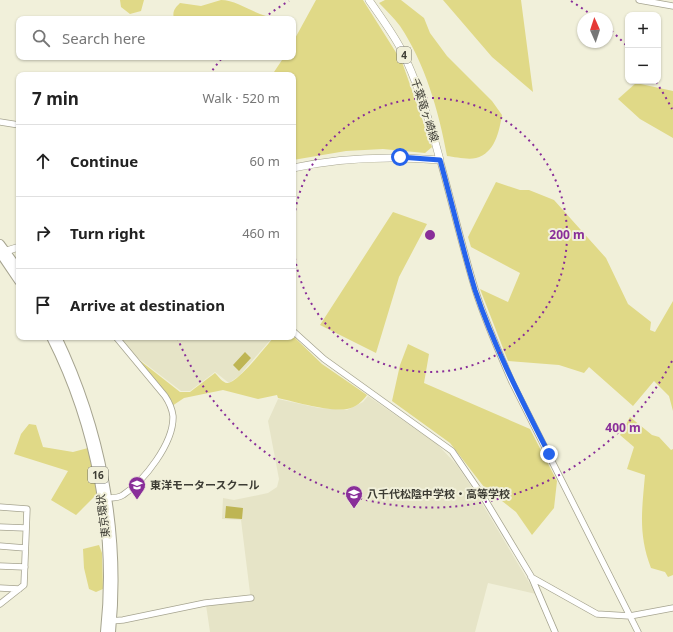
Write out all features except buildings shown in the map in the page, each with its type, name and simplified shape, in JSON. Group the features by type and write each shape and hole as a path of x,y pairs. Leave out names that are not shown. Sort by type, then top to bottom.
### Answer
{"highway":[{"path":"0,244 2,252 16,276"},
{"path":"2,252 16,267"},
{"name":"東京環状","path":"52,340 74,389 96,466 106,537 109,621 111,632"},
{"name":"東京環状","path":"59,340 74,372 88,414 101,462 108,498 114,578 109,621 105,632"}],"main road":[{"name":"千葉竜ヶ崎線","path":"369,0 393,35 412,71 428,114 440,160"},
{"path":"296,168 332,162 376,158 440,160"},
{"path":"2,252 16,248"}],"street":[{"path":"639,0 673,6"},
{"path":"0,122 16,125"},
{"path":"440,160 463,249 481,305 512,382 638,632"},
{"path":"296,334 324,359 452,451 480,492 531,576 555,632"},
{"path":"108,498 122,496 144,475 163,452 173,418 170,403 118,340"},
{"path":"0,507 27,509 24,585 0,604"},
{"path":"0,527 26,528"},
{"path":"0,546 25,548"},
{"path":"0,566 25,568"},
{"path":"531,576 597,614 630,616 673,608"},
{"path":"0,588 18,589"},
{"path":"109,621 205,603 251,598"}],"shaded area":[{"path":"120,0 144,0 141,11 130,14 121,7"},
{"path":"221,0 238,4 266,16 173,16 174,10 180,3 201,6"},
{"path":"316,0 363,0 402,62 432,147 425,153 383,149 346,151 296,159 296,72 274,72 282,60 296,60 296,37"},
{"path":"385,0 401,0 424,18 430,33 447,56 492,101 502,115 495,141 488,152 476,158 469,159 447,156 440,122 424,72 409,40 400,26 379,3"},
{"path":"443,0 521,0 533,92 492,57"},
{"path":"635,84 673,91 673,138 640,119 618,99"},
{"path":"496,182 520,190 529,190 554,200 606,258 628,304 651,322 650,330 655,332 673,301 673,411 669,396 654,381 633,406 589,367 584,373 559,365 508,361 480,289 508,302 520,273 471,247 468,237"},
{"path":"393,212 427,224 399,277 376,353 320,325"},
{"path":"296,339 322,364 367,395 356,406 340,410 312,406 278,398 277,395 258,399 223,390 184,398 172,406 138,359 180,392 190,392 215,373 225,383 232,382 272,340"},
{"path":"121,340 270,340 239,376 229,383 215,372 190,391 181,391 134,355"},
{"path":"408,344 429,354 424,383 530,429 557,481 554,508 532,535 516,512 484,487 450,443 392,401 400,365"},
{"path":"245,352 251,358 239,371 233,365"},
{"name":"八千代松陰中学校・高等学校","path":"368,396 437,444 456,464 477,495 536,594 488,583 475,632 210,632 206,605 251,601 241,520 222,519 223,498 234,500 268,493 277,487 279,479 268,421 278,399 319,408 347,410 363,402"},
{"path":"630,417 652,435 659,437 671,450 673,449 673,575 668,577 665,572 651,568 644,544 642,522 645,475 627,469 634,447 620,435"},
{"path":"29,424 36,425 43,447 73,452 88,448 97,494 76,515 51,500 68,471 14,454 21,434"},
{"path":"226,506 243,508 242,519 225,518"},
{"path":"99,545 102,553 103,589 96,592 89,589 84,568 83,549"}],"place":[{"name":"東洋モータースクール","path":"137,500"},
{"name":"八千代松陰中学校・高等学校","path":"354,509"}],"route":[{"path":"400,157 440,160 463,249 494,342 512,382 549,454"}]}
